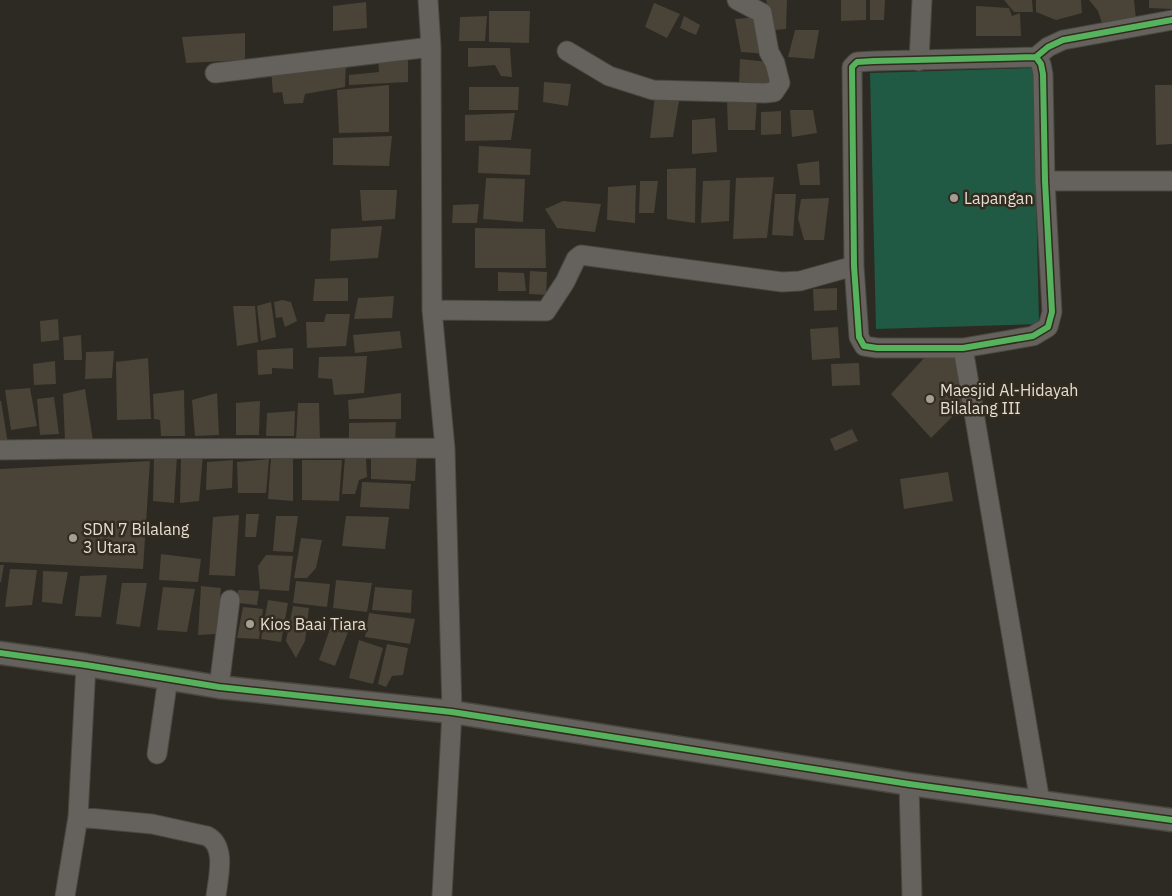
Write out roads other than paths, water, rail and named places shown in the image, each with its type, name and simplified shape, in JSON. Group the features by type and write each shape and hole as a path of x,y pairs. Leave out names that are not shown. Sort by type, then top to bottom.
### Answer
{"street":[{"path":"428,0 431,47 432,310 445,448 452,712 442,896"},
{"path":"567,51 609,76 653,90 774,92 780,83 770,52 762,13 737,0"},
{"path":"919,61 922,0"},
{"path":"1036,57 1042,64 1043,74 1045,181 1052,312 1048,327 1034,336 963,348 877,348 864,346 859,337 854,266 852,67 857,62 1036,57 1063,40 1172,20"},
{"path":"215,73 431,47"},
{"path":"1045,181 1172,181"},
{"path":"432,310 546,311 576,259 581,255 782,282 800,281 854,266"},
{"path":"963,348 1040,802"},
{"path":"0,450 445,448"},
{"path":"219,687 230,600"},
{"path":"0,653 86,664 219,687 452,712 909,784 1172,820"},
{"path":"66,896 78,817 86,664"},
{"path":"157,754 168,678"},
{"path":"909,784 912,896"},
{"path":"78,817 152,824 213,839 216,843 219,858 216,896"}],"place":[{"name":"Lapangan","path":"954,198"},
{"name":"Maesjid Al-Hidayah Bilalang III","path":"930,399"},
{"name":"SDN 7 Bilalang 3 Utara","path":"73,538"},
{"name":"Kios Baai Tiara","path":"250,624"}]}
